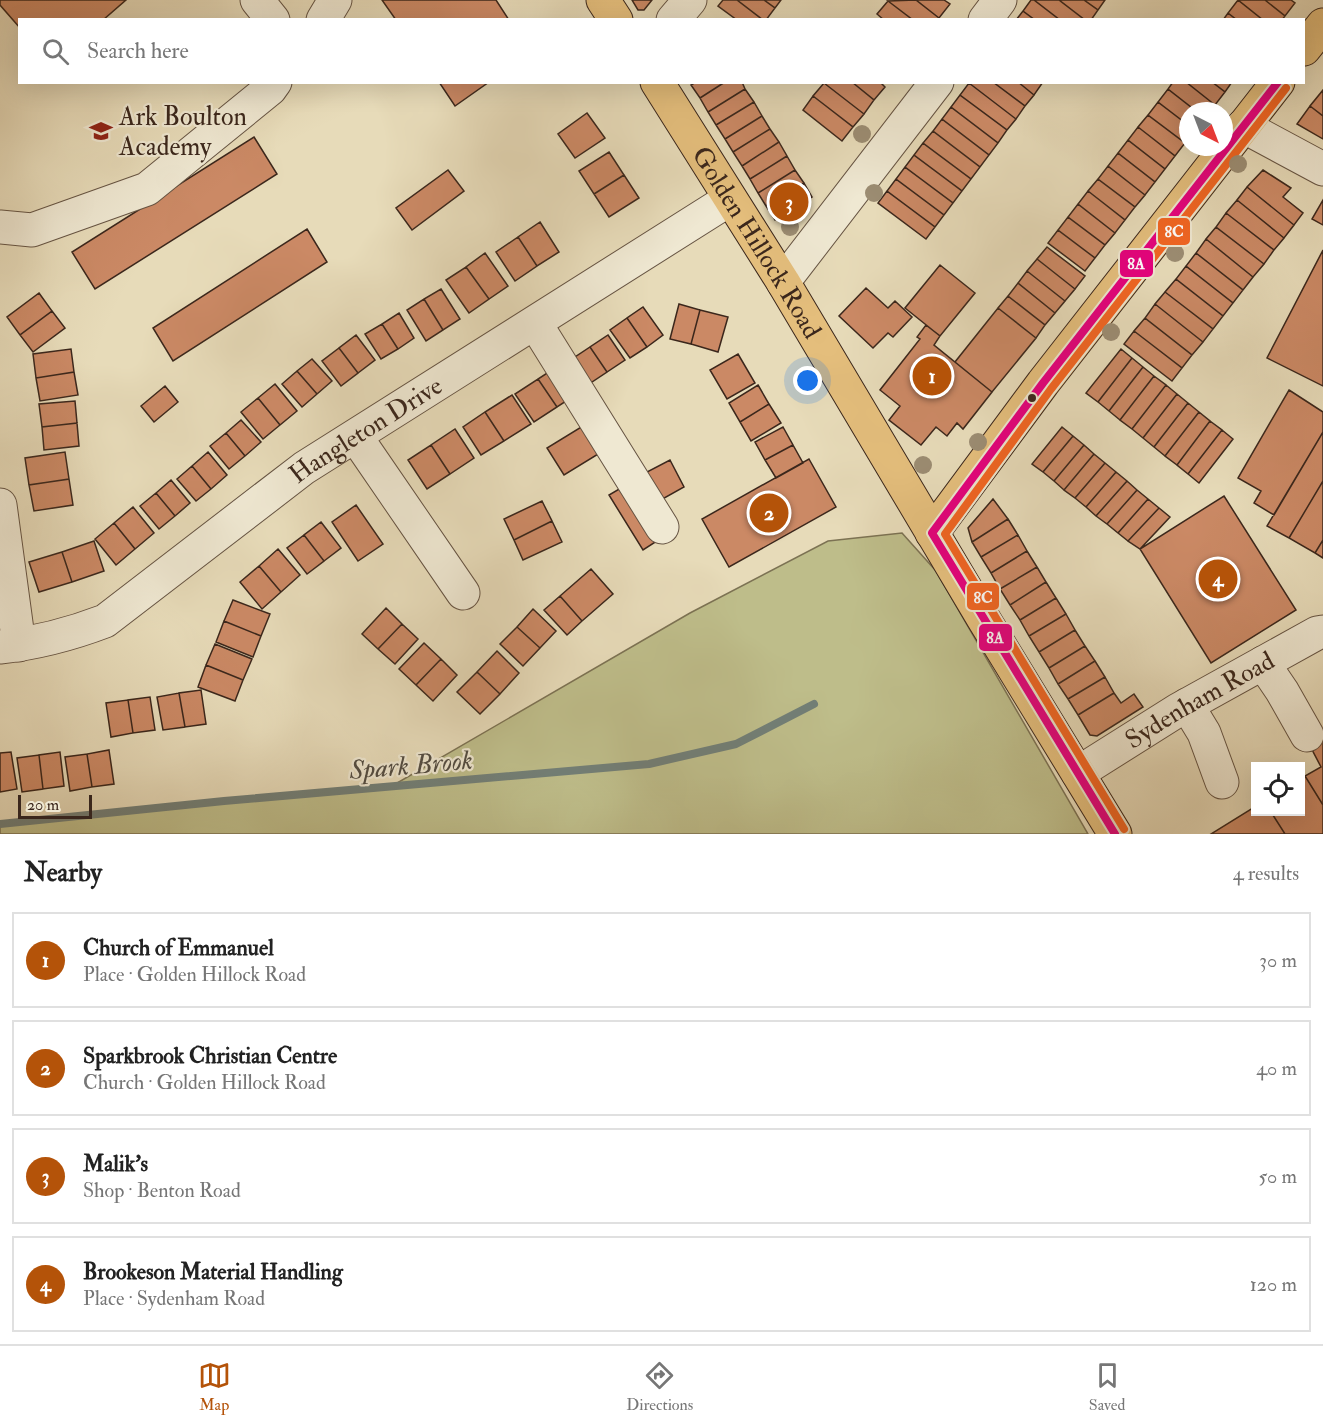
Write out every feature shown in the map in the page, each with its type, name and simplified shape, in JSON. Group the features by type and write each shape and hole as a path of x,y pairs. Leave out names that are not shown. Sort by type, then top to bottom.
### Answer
{"main road":[{"path":"603,0 615,18"},
{"path":"1305,48 1323,25"},
{"name":"Golden Hillock Road","path":"658,84 783,282 1115,834"},
{"path":"932,533 1043,383 1276,84"}],"street":[{"path":"257,0 271,18"},
{"path":"324,18 336,0"},
{"path":"675,18 690,0"},
{"path":"986,18 1000,0"},
{"path":"0,227 32,230 147,189 274,84"},
{"path":"783,282 935,84"},
{"path":"1244,126 1323,169"},
{"name":"Hangleton Drive","path":"10,646 70,634 105,621 304,468 730,199"},
{"path":"535,323 662,527"},
{"path":"356,437 463,593"},
{"path":"0,505 10,646"},
{"name":"Sydenham Road","path":"1078,773 1187,705 1317,633 1323,632"},
{"path":"1263,663 1307,735"},
{"path":"1187,705 1204,733 1222,782"}],"shaded area":[{"path":"902,533 936,571 1088,834 0,834 0,824 392,786 690,613 828,541"}],"building":[{"path":"0,0 126,0 105,18 18,18 18,26 0,5"},
{"path":"382,0 496,0 508,18 395,18"},
{"path":"632,0 652,0 644,10 638,10"},
{"path":"723,0 737,0 760,18 734,18 718,6"},
{"path":"737,0 764,0 775,8 768,18 760,18"},
{"path":"764,0 781,0 775,8"},
{"path":"916,0 944,0 950,4 939,18"},
{"path":"916,0 939,18 910,18 888,1"},
{"path":"1031,0 1034,0 1057,18 1032,18 1023,11"},
{"path":"1034,0 1059,0 1082,18 1057,18"},
{"path":"1059,0 1084,0 1098,10 1092,18 1082,18"},
{"path":"1084,0 1105,0 1098,10"},
{"path":"1238,0 1265,0 1285,16 1284,18 1260,18"},
{"path":"1238,0 1260,18 1234,18 1228,13"},
{"path":"1265,0 1291,0 1295,3 1285,16"},
{"path":"888,1 910,18 882,18 877,14"},
{"path":"1023,11 1032,18 1018,18"},
{"path":"1228,13 1234,18 1224,18"},
{"path":"440,84 486,84 455,106"},
{"path":"693,84 722,84 700,98 691,85"},
{"path":"722,84 743,84 745,89 708,112 700,98"},
{"path":"825,84 854,84 874,100 864,114"},
{"path":"825,84 864,114 853,127 813,96"},
{"path":"854,84 882,84 885,87 874,100"},
{"path":"970,84 996,84 1025,106 1016,119"},
{"path":"970,84 1016,119 1007,130 960,95"},
{"path":"996,84 1020,84 1034,95 1025,106"},
{"path":"1020,84 1042,84 1034,95"},
{"path":"1172,84 1189,84 1211,102 1185,102 1168,89"},
{"path":"1189,84 1215,84 1225,92 1217,102 1211,102"},
{"path":"1215,84 1231,84 1225,92"},
{"path":"745,89 754,102 716,125 708,112"},
{"path":"1168,89 1185,102 1179,102 1179,118 1158,102"},
{"path":"1323,90 1323,116 1310,106"},
{"path":"960,95 1007,130 998,143 951,107"},
{"path":"813,96 853,127 842,141 803,110"},
{"path":"754,102 762,116 725,139 716,125"},
{"path":"1158,102 1179,118 1179,138 1148,115"},
{"path":"1310,106 1323,116 1323,139 1297,124"},
{"path":"951,107 998,143 989,155 942,119"},
{"path":"587,113 605,138 575,158 558,134"},
{"path":"1148,115 1179,138 1179,151 1175,156 1138,127"},
{"path":"762,116 770,129 733,152 725,139"},
{"path":"942,119 989,155 980,167 933,131"},
{"path":"1138,127 1175,156 1165,169 1128,140"},
{"path":"770,129 779,142 742,166 733,152"},
{"path":"933,131 980,167 971,179 923,143"},
{"path":"254,137 277,174 95,289 72,252"},
{"path":"1128,140 1165,169 1155,182 1118,153"},
{"path":"779,142 787,156 750,179 742,166"},
{"path":"923,143 971,179 962,191 914,155"},
{"path":"609,152 624,175 594,194 579,171"},
{"path":"1118,153 1155,182 1145,195 1108,166"},
{"path":"914,155 962,191 953,203 905,167"},
{"path":"787,156 795,170 758,193 750,179"},
{"path":"1108,166 1145,195 1135,207 1098,179"},
{"path":"905,167 953,203 944,215 896,179"},
{"path":"448,170 464,191 412,230 396,208"},
{"path":"795,170 804,183 766,206 758,193"},
{"path":"1263,170 1291,188 1283,197 1303,213 1294,225 1247,187"},
{"path":"624,175 639,198 609,217 594,194"},
{"path":"896,179 944,215 935,227 887,191"},
{"path":"1098,179 1135,207 1125,220 1088,191"},
{"path":"804,183 812,197 775,220 766,206"},
{"path":"1247,187 1294,225 1284,238 1237,200"},
{"path":"887,191 935,227 926,239 878,203"},
{"path":"1088,191 1125,220 1115,233 1078,204"},
{"path":"1237,200 1284,238 1274,250 1226,213"},
{"path":"1323,200 1323,225 1312,219"},
{"path":"1078,204 1115,233 1105,245 1068,217"},
{"path":"1226,213 1274,250 1264,264 1216,227"},
{"path":"1068,217 1105,245 1095,258 1058,230"},
{"path":"540,222 559,252 537,266 518,237"},
{"path":"1216,227 1264,264 1253,277 1206,239"},
{"path":"307,229 327,262 173,361 153,328"},
{"path":"1058,230 1095,258 1085,271 1048,243"},
{"path":"518,237 537,266 515,281 496,252"},
{"path":"1206,239 1253,277 1243,290 1196,253"},
{"path":"1047,247 1085,276 1075,289 1037,259"},
{"path":"1323,250 1323,386 1267,358"},
{"path":"485,253 508,286 489,299 466,267"},
{"path":"1196,253 1243,290 1233,303 1186,266"},
{"path":"1037,259 1075,289 1065,301 1027,271"},
{"path":"940,265 975,293 940,336 905,308"},
{"path":"1186,266 1233,303 1223,316 1176,279"},
{"path":"466,267 489,299 469,313 446,280"},
{"path":"1027,271 1065,301 1055,313 1018,283"},
{"path":"1176,279 1223,316 1213,329 1165,292"},
{"path":"1018,283 1055,313 1045,325 1008,296"},
{"path":"866,288 888,308 895,301 912,317 893,337 888,333 873,348 839,316"},
{"path":"441,289 460,319 443,330 424,299"},
{"path":"1165,292 1213,329 1203,342 1155,304"},
{"path":"39,293 52,311 20,335 7,317"},
{"path":"1008,296 1045,325 1036,338 998,308"},
{"path":"424,299 443,330 426,341 407,310"},
{"path":"679,304 700,310 691,344 670,339"},
{"path":"1155,304 1203,342 1192,355 1145,318"},
{"path":"643,307 663,335 647,347 627,318"},
{"path":"998,308 1036,338 992,392 955,362"},
{"path":"700,310 728,317 718,352 691,344"},
{"path":"52,311 65,328 33,352 20,335"},
{"path":"399,313 414,338 398,349 382,324"},
{"path":"627,318 647,347 630,358 610,330"},
{"path":"1145,318 1192,355 1182,368 1134,331"},
{"path":"382,324 398,349 381,359 365,334"},
{"path":"926,325 940,336 934,345 992,392 963,429 957,423 947,436 936,427 921,445 889,420 900,406 880,390 920,339 917,337"},
{"path":"1134,331 1182,368 1172,381 1124,344"},
{"path":"356,335 375,360 358,373 339,348"},
{"path":"608,335 625,360 607,372 590,347"},
{"path":"590,347 607,372 589,384 572,359"},
{"path":"339,348 358,373 341,386 322,361"},
{"path":"71,349 74,372 36,378 33,354"},
{"path":"1121,349 1132,358 1098,402 1086,393"},
{"path":"738,354 755,383 727,399 710,370"},
{"path":"1132,358 1143,367 1109,411 1098,402"},
{"path":"312,359 332,381 317,394 297,371"},
{"path":"558,366 577,394 557,407 538,379"},
{"path":"1143,367 1154,376 1120,420 1109,411"},
{"path":"297,371 317,394 302,407 282,384"},
{"path":"74,372 78,395 40,401 36,378"},
{"path":"1154,376 1166,385 1132,429 1120,420"},
{"path":"538,379 557,407 534,422 515,394"},
{"path":"275,384 297,411 280,425 258,398"},
{"path":"758,385 769,404 740,422 729,403"},
{"path":"1166,385 1177,394 1143,438 1132,429"},
{"path":"165,386 178,402 154,422 141,406"},
{"path":"1289,390 1323,412 1323,432 1274,515 1254,503 1261,491 1238,478"},
{"path":"1177,394 1188,403 1154,447 1143,438"},
{"path":"512,395 531,424 504,441 485,412"},
{"path":"258,398 280,425 263,439 241,412"},
{"path":"75,401 77,423 42,427 39,404"},
{"path":"1188,403 1199,412 1165,456 1154,447"},
{"path":"769,404 781,423 751,441 740,422"},
{"path":"485,412 504,441 481,455 463,427"},
{"path":"1199,412 1210,421 1177,465 1165,456"},
{"path":"241,420 261,442 245,456 226,433"},
{"path":"591,421 608,448 564,475 547,448"},
{"path":"1210,421 1222,430 1188,474 1177,465"},
{"path":"77,423 79,446 44,450 42,427"},
{"path":"783,427 793,445 765,460 755,442"},
{"path":"1062,427 1073,436 1043,472 1032,464"},
{"path":"455,429 474,458 450,474 431,445"},
{"path":"1222,430 1233,439 1199,483 1188,474"},
{"path":"1323,432 1323,481 1289,538 1267,526"},
{"path":"226,433 245,456 229,469 210,446"},
{"path":"1073,436 1084,445 1054,481 1043,472"},
{"path":"431,445 450,474 427,489 408,460"},
{"path":"793,445 803,463 776,478 765,460"},
{"path":"1084,445 1094,454 1064,490 1054,481"},
{"path":"65,452 69,479 29,485 25,458"},
{"path":"208,452 227,475 211,489 192,466"},
{"path":"1094,454 1105,463 1075,498 1064,490"},
{"path":"809,459 836,507 729,567 702,519"},
{"path":"670,460 684,487 659,501 645,473"},
{"path":"1105,463 1116,472 1086,507 1075,498"},
{"path":"192,466 211,489 196,501 177,479"},
{"path":"1116,472 1127,481 1096,516 1086,507"},
{"path":"69,479 73,505 34,511 29,485"},
{"path":"171,480 190,503 175,516 156,493"},
{"path":"1127,481 1137,490 1107,524 1096,516"},
{"path":"1323,481 1323,540 1315,553 1289,538"},
{"path":"626,485 660,539 643,550 609,495"},
{"path":"1137,490 1148,499 1118,533 1107,524"},
{"path":"156,493 175,516 159,529 140,506"},
{"path":"1224,496 1296,610 1211,663 1140,549"},
{"path":"993,499 1008,519 972,542 968,528"},
{"path":"1148,499 1159,508 1128,541 1118,533"},
{"path":"542,501 552,521 514,540 504,519"},
{"path":"356,505 383,544 358,561 332,522"},
{"path":"133,507 154,533 135,549 114,523"},
{"path":"1159,508 1170,517 1140,549 1128,541"},
{"path":"1008,519 1018,535 981,557 972,542"},
{"path":"552,521 562,542 523,560 514,540"},
{"path":"321,522 341,548 324,561 304,535"},
{"path":"114,523 135,549 116,565 95,539"},
{"path":"304,535 324,561 307,574 287,548"},
{"path":"1018,535 1027,551 991,573 981,557"},
{"path":"1323,540 1323,558 1315,553"},
{"path":"94,541 104,571 72,582 62,552"},
{"path":"278,549 300,575 281,592 259,566"},
{"path":"1027,551 1037,567 1000,589 991,573"},
{"path":"62,552 72,582 39,592 29,562"},
{"path":"259,566 281,592 262,609 240,582"},
{"path":"1037,567 1046,582 1010,605 1000,589"},
{"path":"591,569 613,594 582,621 560,596"},
{"path":"1046,582 1056,598 1020,620 1010,605"},
{"path":"560,596 582,621 567,635 544,610"},
{"path":"1056,598 1066,614 1029,636 1020,620"},
{"path":"233,600 270,614 261,636 224,621"},
{"path":"386,608 402,624 378,649 362,634"},
{"path":"533,609 556,631 540,648 517,627"},
{"path":"1066,614 1075,630 1039,652 1029,636"},
{"path":"224,621 261,636 253,657 216,642"},
{"path":"402,624 418,639 395,664 378,649"},
{"path":"517,627 540,648 523,666 500,644"},
{"path":"1075,630 1085,646 1049,668 1039,652"},
{"path":"424,643 441,659 416,685 399,669"},
{"path":"215,644 252,659 243,680 206,665"},
{"path":"1085,646 1095,661 1058,684 1049,668"},
{"path":"497,651 519,673 500,694 477,672"},
{"path":"441,659 457,675 433,701 416,685"},
{"path":"1095,661 1105,677 1068,699 1058,684"},
{"path":"206,665 243,680 235,701 198,687"},
{"path":"477,672 500,694 480,714 457,692"},
{"path":"1105,677 1114,693 1078,715 1068,699"},
{"path":"201,690 206,724 185,727 179,693"},
{"path":"179,693 185,727 163,730 157,697"},
{"path":"1114,693 1121,703 1134,694 1143,707 1097,736 1090,735 1078,715"},
{"path":"150,697 155,730 133,733 128,700"},
{"path":"128,700 133,733 111,737 106,703"},
{"path":"1323,732 1323,805 1305,776 1321,767 1307,740"},
{"path":"109,750 114,784 92,787 87,754"},
{"path":"11,752 17,789 0,792 0,753"},
{"path":"60,752 64,786 43,789 39,755"},
{"path":"87,754 92,787 70,791 65,757"},
{"path":"39,755 43,789 22,792 17,758"},
{"path":"1305,776 1323,805 1323,834 1285,834 1274,816 1305,816"},
{"path":"1251,809 1251,816 1274,816 1285,834 1211,834"}],"waterway":[{"name":"Spark Brook","path":"0,824 224,801 649,764 736,744 814,704"}],"transit line":[{"name":"8A","path":"1115,834 932,533 1043,383 1276,84"},
{"name":"8C","path":"1124,829 945,534 1051,389 1286,88"}],"place":[{"name":"Ark Boulton Academy","path":"101,131"},
{"name":"Malik's","path":"789,202"},
{"name":"Church of Emmanuel","path":"932,376"},
{"name":"Sparkbrook Christian Centre","path":"769,513"},
{"name":"Brookeson Material Handling","path":"1218,579"}]}
